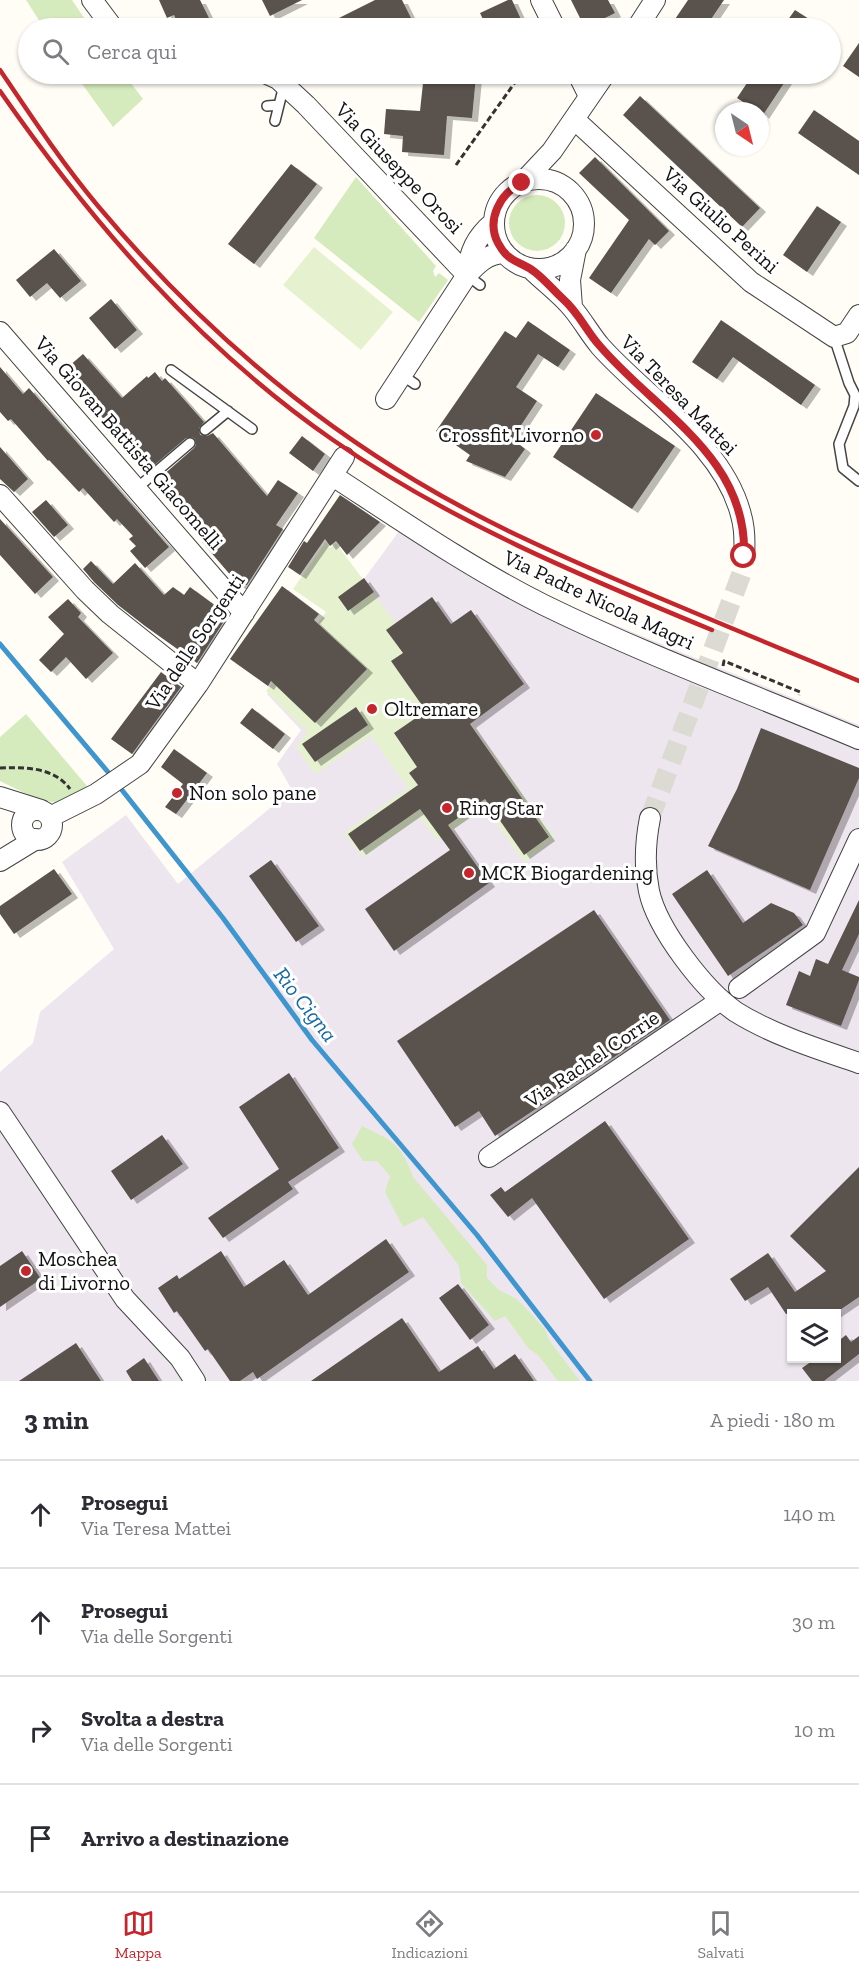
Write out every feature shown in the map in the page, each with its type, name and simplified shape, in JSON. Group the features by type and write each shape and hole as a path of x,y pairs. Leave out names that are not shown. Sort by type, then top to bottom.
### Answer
{"street":[{"path":"92,0 106,18"},
{"path":"541,0 550,18"},
{"path":"643,18 655,0"},
{"path":"583,84 589,96"},
{"path":"522,183 552,151 598,84"},
{"name":"Via Giuseppe Orosi","path":"284,85 306,105 473,280"},
{"name":"Via Giulio Perini","path":"574,119 751,282 840,335"},
{"path":"552,151 563,186 578,201 583,218 582,235 576,249 570,280 572,307"},
{"path":"563,186 540,180 514,187 501,198 495,213 496,239 511,260 530,268 544,268 560,264 576,249"},
{"path":"473,280 469,257 483,231 494,222"},
{"path":"386,399 409,380 473,280 479,262 488,256 504,253"},
{"name":"Via Teresa Mattei","path":"530,268 572,307 600,345 684,428 720,471 730,486 741,513 744,556"},
{"path":"840,335 859,315"},
{"name":"Via Giovan Battista Giacomelli","path":"0,332 26,352 137,488 244,613"},
{"name":"Via delle Sorgenti","path":"28,832 28,813 46,814 88,798 132,770 146,756 198,684 344,457"},
{"name":"Via Padre Nicola Magri","path":"333,476 466,561 542,604 703,675 859,739"},
{"path":"0,495 110,614 198,684"},
{"path":"5,799 46,814"},
{"path":"5,799 28,832 6,856"},
{"path":"650,818 646,841 646,866 652,902 669,934 706,987 721,1000 758,1024 859,1063"},
{"path":"739,988 815,933 859,839"},
{"name":"Via Rachel Corrie","path":"489,1157 721,1000"},
{"path":"0,1112 125,1299 180,1359 195,1381"}],"lane":[{"path":"275,121 284,85"},
{"path":"267,106 279,105"},
{"path":"840,335 849,383 855,395 855,406 838,444 843,468 859,481"},
{"path":"171,370 252,429"},
{"path":"206,430 228,411"},
{"path":"137,488 190,443"}],"path":[{"path":"456,165 514,84"},
{"path":"724,661 800,692"},
{"path":"0,768 30,767 48,773 88,798"}],"shaded area":[{"path":"408,519 520,586 859,725 859,1381 0,1381 0,1072 33,1043 40,1012 114,949 62,862 126,815 178,884 292,790 277,764 301,730 267,694 336,617"}],"green space":[{"path":"26,0 72,0 84,18 38,18"},
{"path":"82,84 132,84 143,99 113,127"},
{"path":"356,177 436,266 433,271 435,277 439,273 448,280 419,322 314,238"},
{"path":"537,195 548,197 557,203 563,212 565,223 563,234 557,243 548,249 537,251 526,249 517,243 511,234 509,223 511,212 517,203 526,197"},
{"path":"314,247 393,312 361,350 283,285"},
{"name":"Oltremare","path":"326,542 330,548 336,543 555,838 524,862 485,807 437,840 420,817 363,857 344,833 408,788 371,736 315,774 296,747 308,732 266,691 326,612 293,589"},
{"path":"26,714 87,786 63,802 40,799 0,781 0,737"},
{"path":"362,1126 381,1135 400,1150 413,1177 487,1265 487,1278 499,1290 517,1299 545,1329 549,1340 580,1381 558,1381 538,1355 529,1349 505,1316 495,1321 461,1283 459,1266 423,1217 403,1227 385,1192 390,1176 377,1161 363,1161 352,1144"}],"building":[{"path":"159,0 200,0 209,18 175,18 174,15 167,18"},
{"path":"262,0 302,0 270,16"},
{"path":"375,0 402,0 411,18 339,18"},
{"path":"512,0 520,18 482,18 480,13"},
{"path":"571,0 608,0 615,13 605,18 580,18"},
{"path":"688,0 724,0 712,18 676,18"},
{"path":"795,10 807,18 789,18"},
{"path":"859,43 859,77 843,66"},
{"path":"423,84 475,84 472,118 447,116 444,155 402,152 403,136 384,134 386,109 420,111"},
{"path":"746,84 783,84 769,106 769,102 743,102 737,98"},
{"path":"640,96 760,208 742,227 623,115"},
{"path":"814,110 859,141 859,175 798,133"},
{"path":"595,157 669,231 655,245 649,239 611,293 589,278 629,220 579,173"},
{"path":"291,164 317,184 254,264 228,244"},
{"path":"817,206 841,222 807,272 783,255"},
{"path":"54,249 81,281 60,298 47,283 30,297 16,280"},
{"path":"111,299 137,330 115,349 89,318"},
{"path":"721,320 815,385 801,405 733,357 717,379 692,362"},
{"path":"528,321 570,350 558,367 538,354 516,387 537,401 512,439 525,449 505,477 466,461 470,455 436,431 505,331 516,338"},
{"path":"83,354 122,398 147,376 148,378 155,372 162,381 165,378 204,422 199,428 200,435 207,436 213,433 267,496 278,480 298,493 276,525 283,529 247,585 239,585 202,542 213,533 161,477 194,448 195,439 186,438 152,467 147,461 144,463 61,373"},
{"path":"0,367 23,394 29,388 169,547 145,568 130,551 136,546 129,539 133,536 117,519 114,522 83,488 79,492 11,419 8,421 0,412"},
{"path":"596,393 675,446 632,509 553,457"},
{"path":"302,436 325,454 313,471 289,453"},
{"path":"0,447 28,479 14,492 0,479"},
{"path":"340,495 380,522 347,555 336,541 330,546 325,539 300,575 288,567 304,541 307,543"},
{"path":"46,500 68,525 54,537 32,512"},
{"path":"0,519 53,577 35,594 0,555"},
{"path":"91,561 113,584 135,563 164,595 173,587 184,595 190,587 228,615 197,663 118,605 94,582 83,569"},
{"path":"364,578 374,592 348,611 338,597"},
{"path":"282,586 319,614 314,620 367,669 315,723 271,681 268,686 230,659"},
{"path":"432,597 451,624 471,610 524,684 470,724 549,837 524,855 485,799 448,825 489,883 394,951 365,909 450,850 420,809 360,851 348,834 418,785 409,773 417,767 394,733 426,711 391,661 403,653 386,630"},
{"path":"68,599 81,613 78,617 113,653 86,679 66,657 51,672 39,660 64,634 48,617"},
{"path":"161,672 181,687 132,754 111,739"},
{"path":"356,707 368,725 315,762 302,744"},
{"path":"252,708 285,734 273,749 240,723"},
{"path":"761,728 859,768 859,778 810,890 708,846 737,789"},
{"path":"174,749 207,773 176,814 165,807 183,784 161,767"},
{"path":"271,860 319,926 296,942 249,876"},
{"path":"54,869 72,894 14,934 0,914 0,906"},
{"path":"707,870 743,923 771,903 794,913 803,925 728,976 672,894"},
{"path":"859,900 859,934 842,970 859,977 859,980 841,1026 786,1005 799,971 810,976 816,959 828,964"},
{"path":"594,910 670,1020 495,1136 479,1111 455,1127 397,1041"},
{"path":"289,1073 339,1148 288,1182 293,1189 223,1238 208,1218 279,1169 239,1107"},
{"path":"605,1121 689,1239 604,1299 532,1198 508,1217 490,1195 501,1187 505,1192"},
{"path":"162,1135 183,1164 131,1200 111,1171"},
{"path":"859,1167 859,1297 841,1309 787,1309 787,1314 768,1287 745,1301 730,1279 768,1253 795,1292 826,1271 790,1236"},
{"path":"386,1239 409,1272 257,1379 253,1372 240,1381 230,1381 208,1349 205,1351 177,1311 174,1313 158,1288 177,1275 179,1279 221,1251 244,1287 284,1260 308,1295"},
{"path":"22,1251 41,1279 0,1307 0,1266"},
{"path":"458,1284 489,1325 470,1340 439,1298"},
{"path":"402,1318 439,1372 478,1346 494,1369 515,1354 534,1381 311,1381"},
{"path":"846,1335 851,1342 859,1336 859,1354 824,1381 812,1381 802,1368 809,1363 841,1363 841,1339"},
{"path":"76,1343 101,1381 19,1381"},
{"path":"144,1358 159,1381 132,1381 126,1371"}],"waterway":[{"name":"Rio Cigna","path":"0,644 113,778"},
{"name":"Rio Cigna","path":"118,785 223,918 312,1040 477,1235 590,1381"}],"tunnel":[{"path":"650,818 744,567 744,556"}],"railway":[{"path":"0,70 72,173 133,246 206,321 245,357 328,423 416,481 521,537 629,585 859,681"},
{"path":"0,91 72,188 151,280 193,324 284,404 377,469 469,521 565,568 712,630"}],"place":[{"name":"Crossfit Livorno","path":"596,435"},
{"name":"Oltremare","path":"372,709"},
{"name":"Non solo pane","path":"177,793"},
{"name":"Ring Star","path":"447,808"},
{"name":"MCK Biogardening","path":"469,873"},
{"name":"Moschea di Livorno","path":"26,1271"}],"route":[{"path":"522,183 501,198 495,213 494,231 498,244 511,260 530,268 572,307 600,345 704,450 730,486 735,497 743,523 744,556"}]}
